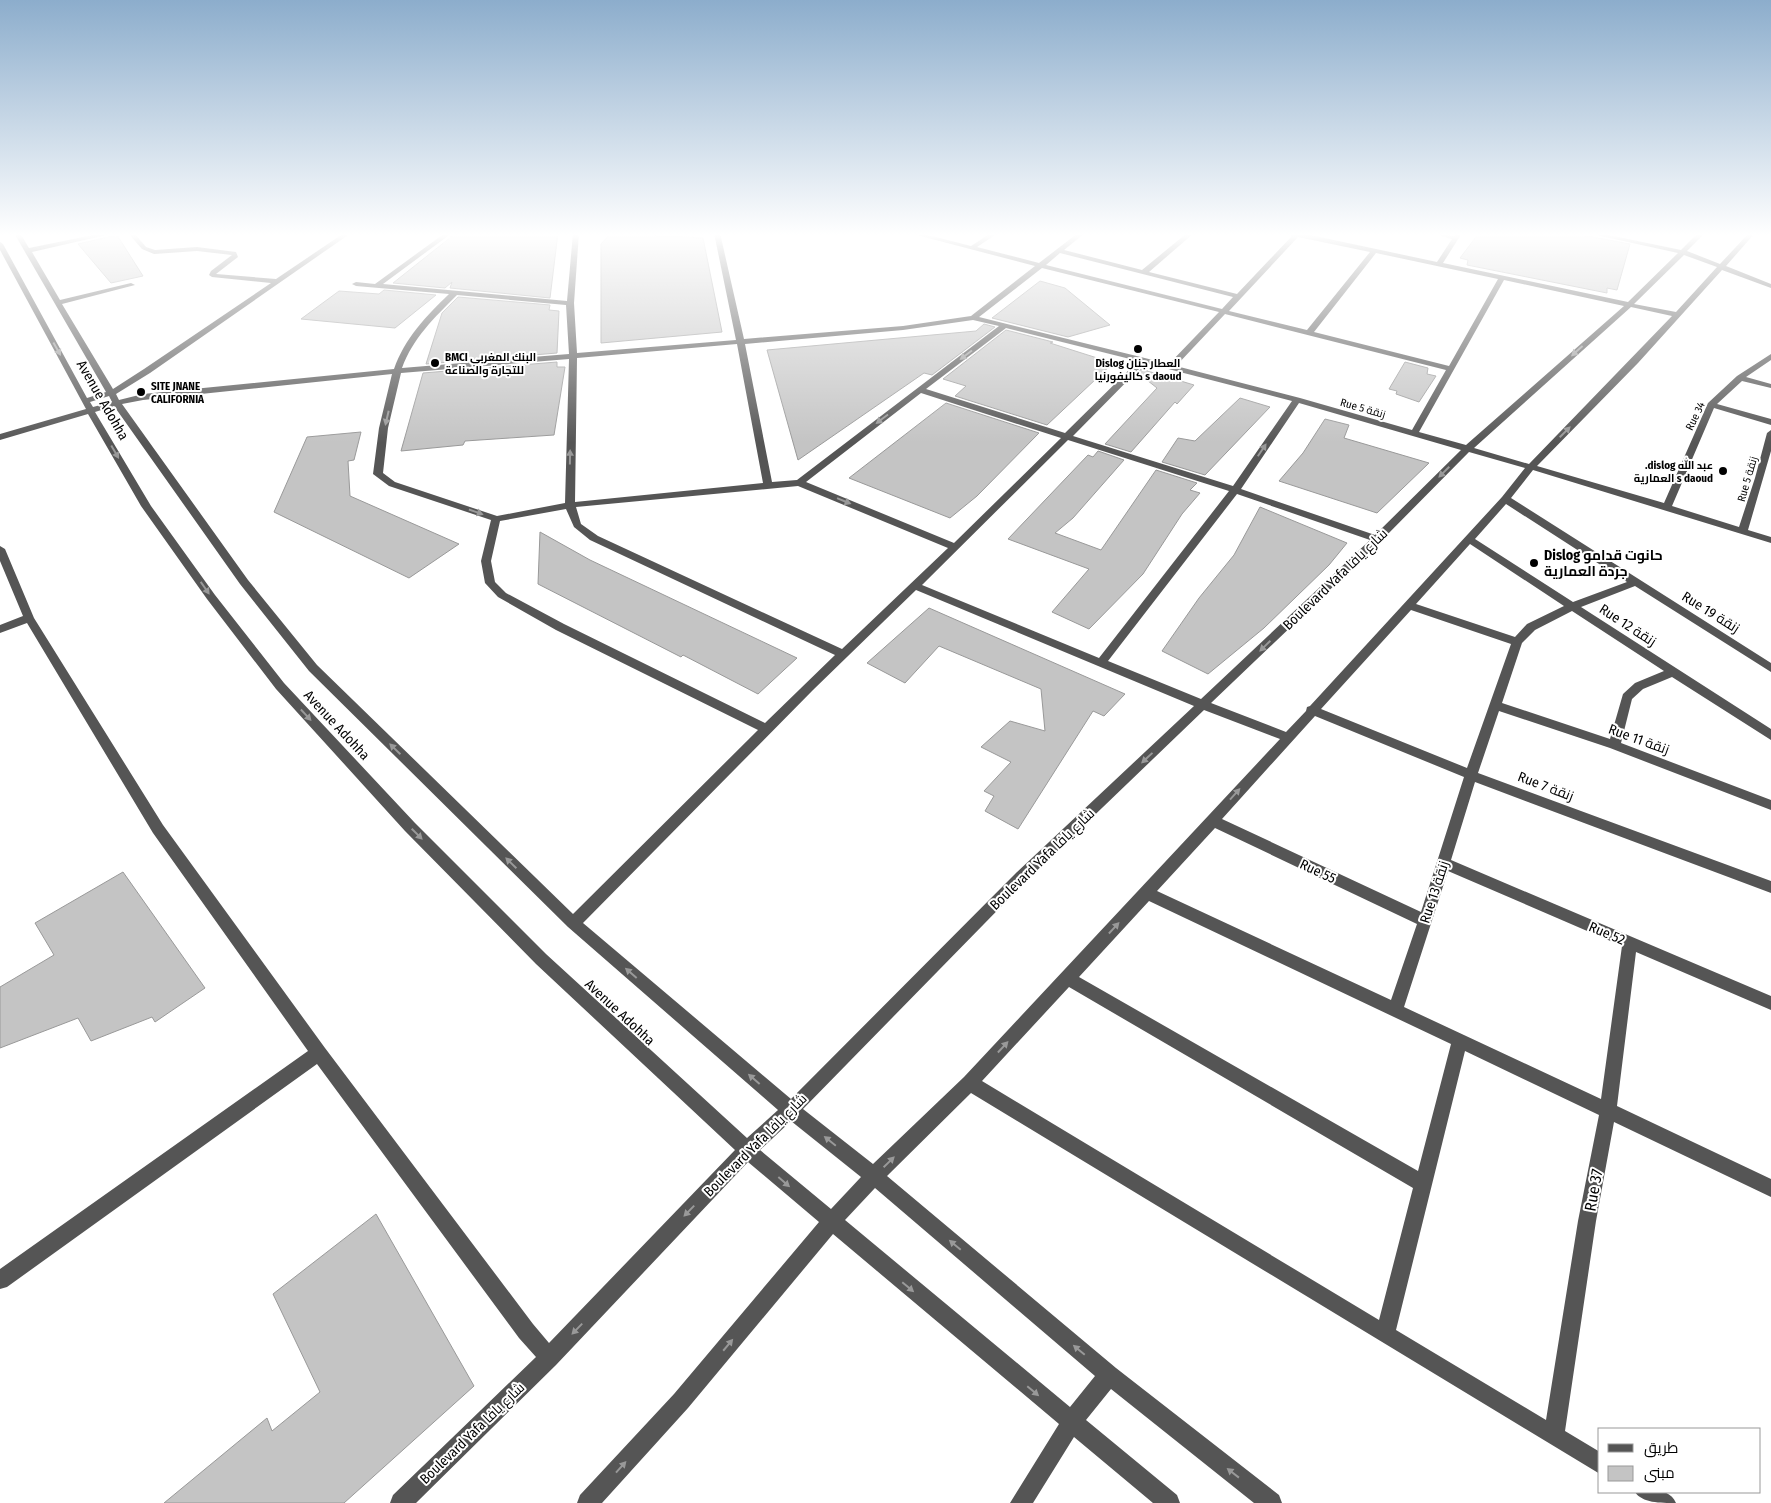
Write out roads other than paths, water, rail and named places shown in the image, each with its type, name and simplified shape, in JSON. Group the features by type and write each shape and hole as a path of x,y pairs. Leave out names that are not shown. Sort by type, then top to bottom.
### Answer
{"street":[{"name":"Avenue Adohha","path":"32,303 88,406 146,506 211,597 280,686 410,827 541,959 747,1150 830,1222 1169,1503"},
{"path":"58,303 114,398 238,576 313,668 573,923 791,1110 874,1176 1108,1375 1271,1503"},
{"path":"114,398 147,371 245,303"},
{"path":"445,303 417,332 406,348 397,371 378,456 378,474 392,484 496,519 570,506 799,483 955,547"},
{"path":"570,303 573,357 570,506 577,525 594,538 844,655"},
{"path":"731,303 741,343 768,485"},
{"path":"0,437 114,398 143,397 397,371 903,328 973,318 991,303"},
{"path":"1192,303 1452,369"},
{"path":"1171,367 1231,303"},
{"path":"1309,333 1333,303"},
{"path":"1414,434 1488,303"},
{"path":"1626,303 1678,315"},
{"path":"588,1503 681,1401 830,1222 874,1176 970,1083 1408,605 1504,499 1531,466 1689,303"},
{"name":"Boulevard Yafa شارع يافا","path":"400,1503 549,1358 747,1150 791,1110 1021,877 1377,539 1467,449 1630,304"},
{"name":"Rue 5 زنقة","path":"973,318 1297,400 1531,466 1771,540"},
{"path":"799,483 1005,325"},
{"name":"Rue 34","path":"1667,507 1711,405 1740,378 1771,356"},
{"path":"573,923 766,729 955,547 1064,436 1144,360"},
{"path":"1740,378 1771,386"},
{"path":"920,390 1235,490 1377,539"},
{"path":"1101,663 1235,490 1297,400"},
{"path":"1711,405 1771,422"},
{"name":"Rue 5 زنقة","path":"1743,531 1760,478 1771,433"},
{"path":"1760,478 1771,480"},
{"name":"Rue 19 زنقة","path":"1504,499 1771,668"},
{"path":"496,519 486,561 490,582 502,595 560,627 766,729"},
{"name":"Rue 12 زنقة","path":"1468,539 1771,736"},
{"path":"0,549 29,618 158,829 319,1052 526,1331 549,1358"},
{"name":"Rue 13 زنقة","path":"1395,1010 1471,775 1517,642 1531,627 1573,606 1636,582"},
{"path":"915,586 1203,705 1287,737"},
{"path":"1408,605 1517,642"},
{"path":"0,629 29,618"},
{"path":"1614,745 1627,697 1639,686 1673,672"},
{"name":"Rue 11 زنقة","path":"1496,705 1614,745 1771,805"},
{"name":"Rue 7 زنقة","path":"1311,710 1471,775 1771,887"},
{"name":"Rue 55","path":"1211,820 1425,921"},
{"name":"Rue 52","path":"1444,863 1771,1003"},
{"path":"1147,892 1608,1109 1771,1188"},
{"name":"Rue 37","path":"1554,1436 1587,1221 1608,1109 1630,943"},
{"path":"1067,978 1423,1184"},
{"path":"1385,1334 1460,1040"},
{"path":"0,1280 319,1052"},
{"path":"970,1083 1598,1463"},
{"path":"1022,1503 1071,1423 1108,1375"},
{"path":"1648,1493 1665,1503"}],"place":[{"name":"Dislog العطار جنان كاليفورنيا s daoud","path":"1138,349"},
{"name":"BMCI البنك المغربي للتجارة والصناعة","path":"435,363"},
{"name":"SITE JNANE CALIFORNIA","path":"141,392"},
{"name":".dislog عبد الله العمارية s daoud","path":"1723,471"},
{"name":"Dislog حانوت قدامو جردة العمارية","path":"1534,563"}]}
